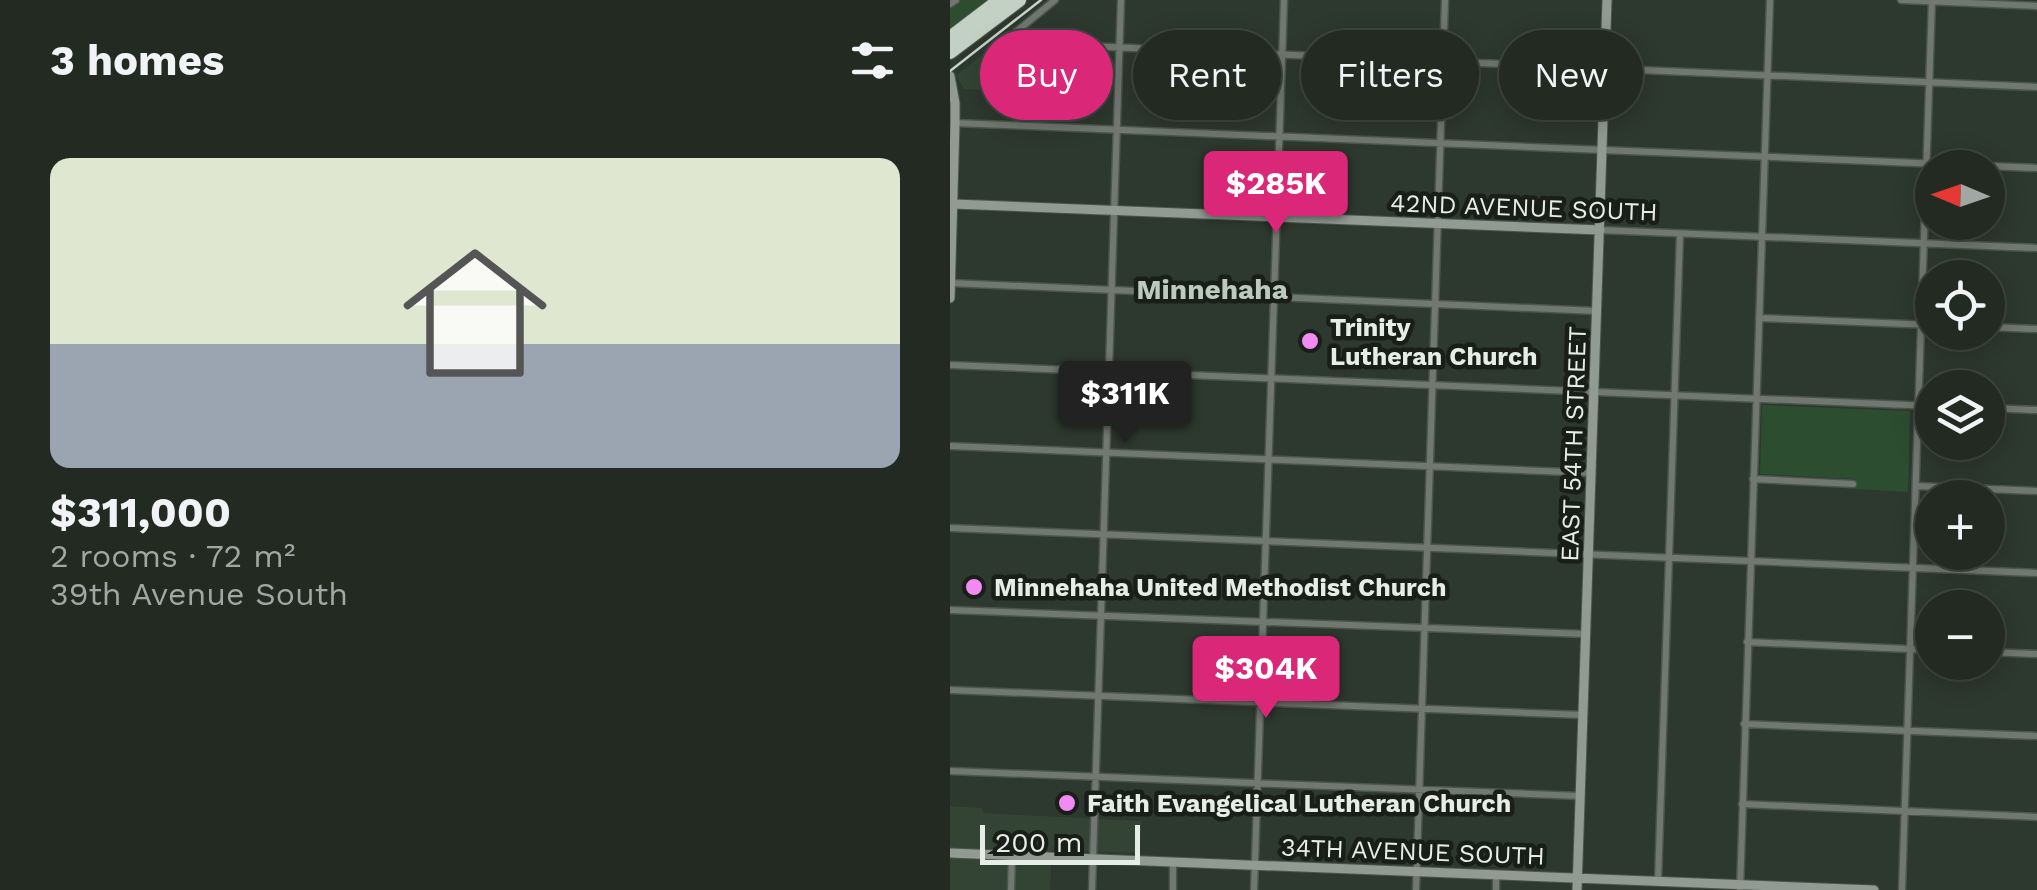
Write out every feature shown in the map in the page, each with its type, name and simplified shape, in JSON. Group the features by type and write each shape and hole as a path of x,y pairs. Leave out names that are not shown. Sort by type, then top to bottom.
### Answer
{"highway":[{"path":"950,38 1000,0"},
{"path":"950,52 1019,0"}],"street":[{"path":"1055,0 1016,32 1013,40 1018,44 1301,56"},
{"path":"1092,890 1122,0"},
{"path":"1254,890 1284,0"},
{"path":"1445,30 1446,0"},
{"name":"EAST 54TH STREET","path":"1606,30 1607,0"},
{"path":"1740,887 1770,0"},
{"path":"1901,0 2037,6"},
{"path":"1927,150 1932,1"},
{"path":"1643,70 2037,87"},
{"path":"950,76 955,122 950,298"},
{"path":"1416,890 1442,120"},
{"name":"EAST 54TH STREET","path":"1577,890 1603,120"},
{"path":"955,122 1915,162"},
{"path":"2005,167 2037,168"},
{"name":"42ND AVENUE SOUTH","path":"952,204 2037,248"},
{"path":"1658,881 1680,234"},
{"path":"1923,260 1924,240"},
{"path":"950,283 1597,311"},
{"path":"1759,318 1915,325"},
{"path":"2005,329 2037,330"},
{"path":"950,365 1915,406"},
{"path":"2005,409 2037,410"},
{"path":"950,446 1592,472"},
{"path":"1753,479 1852,484"},
{"path":"2005,490 2037,491"},
{"path":"1902,890 1915,513"},
{"path":"950,528 2037,573"},
{"path":"950,610 1586,634"},
{"path":"1747,642 1915,649"},
{"path":"2005,653 2037,654"},
{"path":"950,690 1584,715"},
{"path":"1744,724 2037,736"},
{"path":"950,772 1580,796"},
{"path":"1742,804 2037,816"},
{"name":"34TH AVENUE SOUTH","path":"950,852 1874,890"},
{"path":"1011,890 1012,856"},
{"path":"1173,862 1173,890"},
{"path":"1496,875 1496,890"}],"shaded area":[{"path":"980,57 980,90 964,89 956,75"},
{"path":"950,806 982,808 983,813 1141,821 1140,853 1052,850 1050,890 950,890"}],"green space":[{"path":"950,0 987,0 950,29"},
{"path":"1762,405 1910,411 1908,492 1855,489 1855,479 1760,474"}],"tram line":[{"path":"950,71 1041,0"}],"place":[{"name":"Trinity Lutheran Church","path":"1310,341"},
{"name":"Minnehaha United Methodist Church","path":"974,587"},
{"name":"Faith Evangelical Lutheran Church","path":"1067,803"}],"district":[{"name":"Minnehaha","path":"1212,289"}]}
